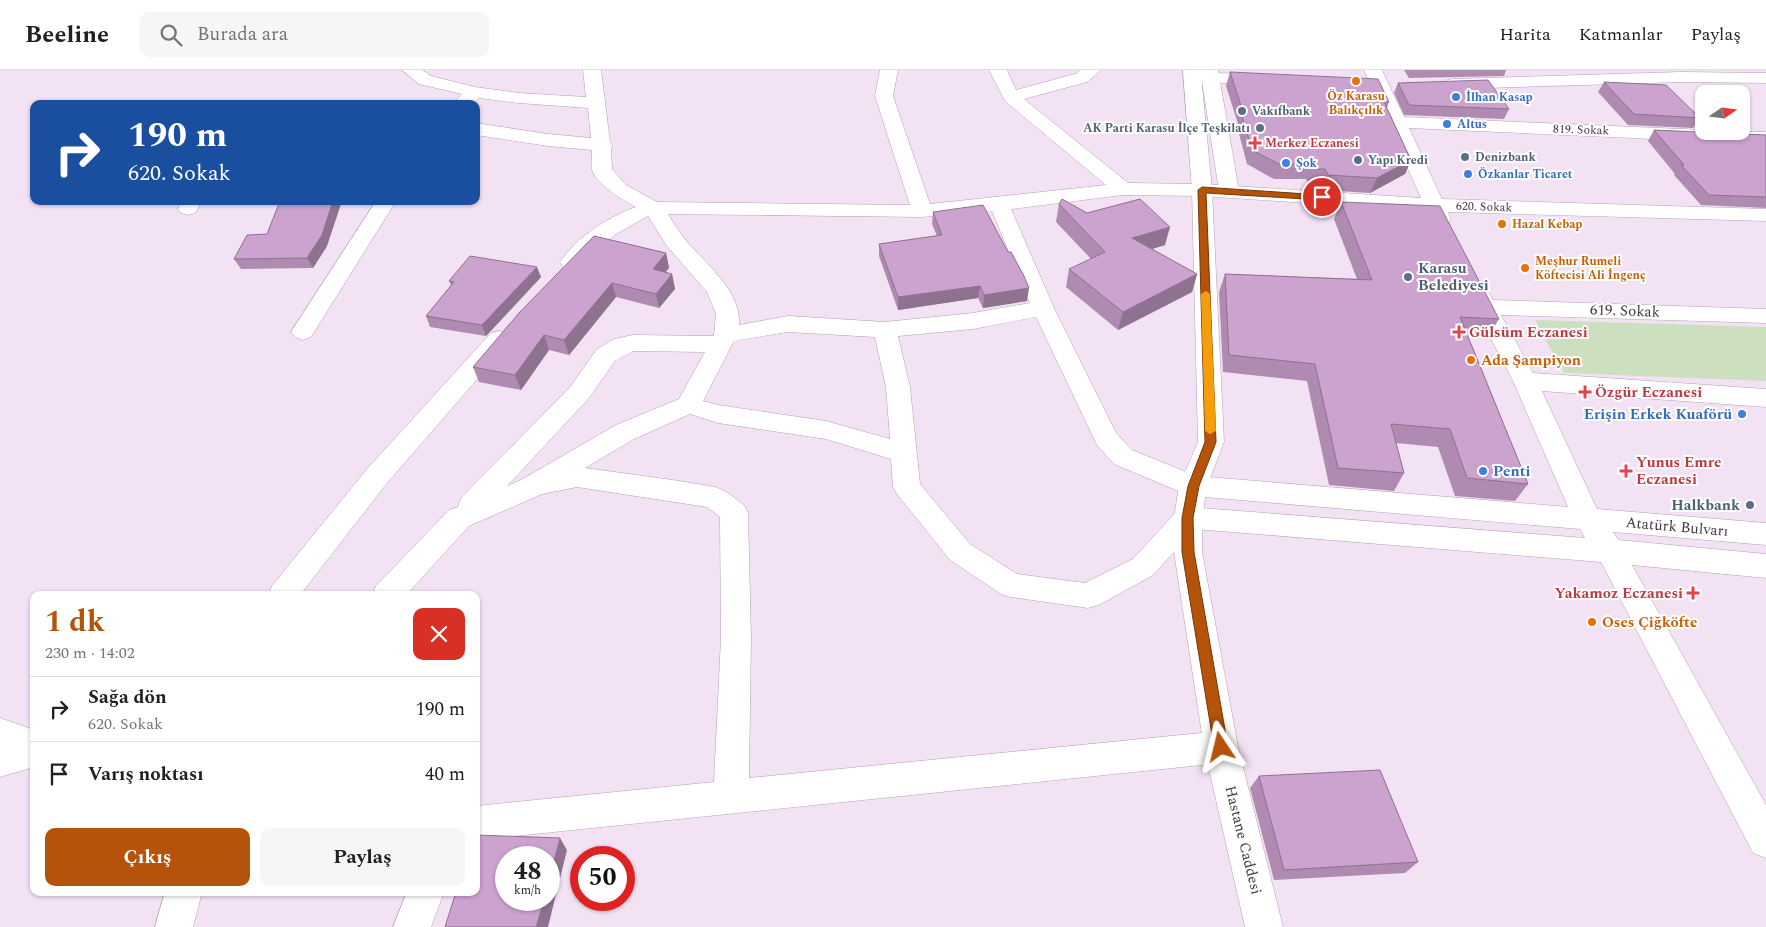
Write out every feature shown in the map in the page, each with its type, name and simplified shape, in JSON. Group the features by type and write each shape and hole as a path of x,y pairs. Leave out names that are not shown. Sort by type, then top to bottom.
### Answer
{"street":[{"path":"411,70 425,80 468,98 519,98 595,104"},
{"path":"592,70 595,104 603,145 602,170 619,189 653,208 675,242 717,290 728,314 724,339 688,406"},
{"path":"889,70 884,96 922,211"},
{"path":"998,70 1011,97 1123,189"},
{"path":"1011,97 1081,78 1092,70"},
{"path":"1201,74 1277,81"},
{"path":"1201,74 1216,190"},
{"path":"1201,74 1216,190"},
{"path":"1439,84 1678,74 1766,78"},
{"path":"1379,81 1396,122 1451,239"},
{"name":"819. Sokak","path":"1396,122 1766,138"},
{"path":"480,130 548,140 603,145"},
{"name":"620. Sokak","path":"653,208 922,211 1123,189 1216,190 1434,205 1766,215"},
{"name":"Hastane Caddesi","path":"1216,190 1211,442 1194,486 1188,518 1188,552 1221,747 1264,927"},
{"name":"Atatürk Bulvarı","path":"999,204 1043,308 1106,438 1123,457 1194,486 1766,534"},
{"path":"303,332 383,205"},
{"path":"556,279 582,250 618,222 653,208"},
{"path":"1468,273 1525,381 1588,519 1610,551 1766,840"},
{"name":"619. Sokak","path":"1485,307 1766,316"},
{"path":"391,591 580,392 606,355 622,345 724,339 788,324 885,330 973,321 1043,308"},
{"path":"286,591 377,476 515,321"},
{"path":"885,330 898,387 907,487 960,552 1011,585 1088,596 1143,567 1188,518 1610,551 1766,566"},
{"path":"1525,381 1766,398"},
{"path":"459,518 531,486 624,432 688,406 718,414 826,430 904,453"},
{"path":"531,486 577,478 673,490 715,498 734,513 736,638 730,797"},
{"path":"0,734 30,745"},
{"path":"480,823 1221,747"},
{"path":"0,761 30,752"},
{"path":"174,927 183,896"},
{"path":"412,927 424,896"}],"green space":[{"path":"1535,320 1766,327 1766,381 1564,373"}],"building":[{"path":"1230,72 1378,79 1389,102 1384,102 1411,160 1377,178 1328,175 1325,169 1315,169 1311,164 1279,164 1252,150 1242,116 1244,115"},
{"path":"1488,80 1509,109 1409,105 1398,83"},
{"path":"1604,82 1666,85 1695,113 1695,118 1634,114"},
{"path":"1654,130 1695,132 1695,140 1750,140 1750,134 1766,135 1766,197 1709,195 1681,165 1684,165"},
{"path":"1062,199 1087,213 1140,199 1170,227 1132,238 1197,274 1123,312 1069,269 1105,252 1059,204"},
{"path":"1341,202 1440,206 1499,319 1460,317 1528,484 1467,478 1450,429 1391,424 1404,473 1338,468 1315,364 1229,355 1225,274 1372,280"},
{"path":"278,205 332,205 322,235 307,258 234,259 247,235 267,234"},
{"path":"983,205 1008,252 1011,252 1029,288 984,295 980,286 898,297 879,244 942,235 933,212"},
{"path":"594,236 666,253 653,269 672,274 656,294 612,283 564,340 544,335 515,375 473,367 519,313"},
{"path":"470,256 537,267 482,325 426,316 454,282 449,281"},
{"path":"1380,770 1418,862 1284,870 1259,776"},
{"path":"480,835 560,838 558,846 495,846 495,911 541,911 536,927 445,927 455,896 480,896"}],"slow traffic":[{"path":"1206,294 1210,431"}],"place":[{"name":"Öz Karasu Balıkçılık","path":"1356,81"},
{"name":"İlhan Kasap","path":"1456,97"},
{"name":"Vakıfbank","path":"1242,111"},
{"name":"Altus","path":"1447,124"},
{"name":"AK Parti Karasu İlçe Teşkilatı","path":"1260,128"},
{"name":"Merkez Eczanesi","path":"1255,143"},
{"name":"Denizbank","path":"1465,157"},
{"name":"Yapı Kredi","path":"1358,160"},
{"name":"Şok","path":"1286,163"},
{"name":"Özkanlar Ticaret","path":"1468,174"},
{"name":"Hazal Kebap","path":"1502,224"},
{"name":"Meşhur Rumeli Köftecisi Ali İngenç","path":"1525,268"},
{"name":"Karasu Belediyesi","path":"1408,277"},
{"name":"Gülsüm Eczanesi","path":"1459,332"},
{"name":"Ada Şampiyon","path":"1471,360"},
{"name":"Özgür Eczanesi","path":"1585,392"},
{"name":"Erişin Erkek Kuaförü","path":"1742,414"},
{"name":"Penti","path":"1483,471"},
{"name":"Yunus Emre Eczanesi","path":"1626,471"},
{"name":"Halkbank","path":"1750,505"},
{"name":"Yakamoz Eczanesi","path":"1693,593"},
{"name":"Oses Çiğköfte","path":"1592,622"}],"route":[{"path":"1221,747 1188,552 1188,518 1194,486 1211,442 1202,190 1322,197"}]}
